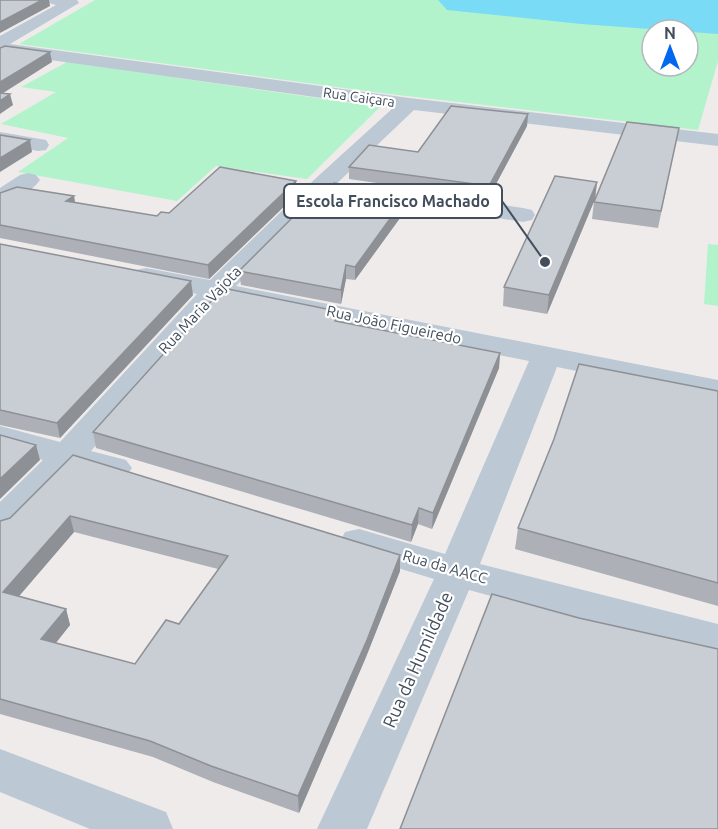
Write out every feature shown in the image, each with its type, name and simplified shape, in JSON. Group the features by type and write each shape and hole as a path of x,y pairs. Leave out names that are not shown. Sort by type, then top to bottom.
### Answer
{"street":[{"path":"0,43 71,3 60,1"},
{"name":"Rua Caiçara","path":"0,48 409,104 718,140"},
{"name":"Rua Maria Vajota","path":"0,524 69,454 217,289 323,184 409,104"},
{"path":"0,138 38,145"},
{"path":"0,199 28,180"},
{"path":"323,184 523,215"},
{"name":"Rua João Figueiredo","path":"125,272 718,390"},
{"name":"Rua da Humildade","path":"342,829 457,572 546,357"},
{"path":"0,437 69,454 149,479"},
{"name":"Rua da AACC","path":"332,534 457,572 718,641"},
{"path":"0,770 148,829"}],"green space":[{"path":"95,0 718,0 718,61 698,130 381,93 19,44"},
{"path":"67,62 380,107 307,179 216,166 177,201 18,172 68,138 1,124 56,92 21,87"},
{"path":"708,244 718,245 718,306 704,304"}],"water":[{"path":"438,0 718,0 718,34 700,33 700,18 640,18 640,28 447,10"}],"building":[{"path":"0,0 42,0 0,22"},
{"path":"5,46 50,52 0,82 0,48"},
{"path":"0,93 10,94 0,101"},
{"path":"451,106 528,114 489,186 349,167 369,145 418,152"},
{"path":"627,122 679,128 661,211 594,202"},
{"path":"0,135 30,140 0,158"},
{"path":"220,167 296,181 208,265 0,225 0,193 17,187 74,196 66,201 157,216 161,212 169,213"},
{"path":"555,176 597,182 549,295 504,287"},
{"path":"334,183 408,194 355,267 346,265 341,290 239,271 324,186 330,187"},
{"path":"0,244 191,281 57,423 0,410"},
{"path":"223,288 337,311 335,321 500,353 433,513 419,508 412,525 93,432"},
{"path":"579,364 718,391 718,583 518,528 554,439"},
{"path":"0,435 36,445 0,479"},
{"path":"73,455 400,555 367,640 298,796 211,766 150,741 0,699 0,521 10,518","holes":["70,516 228,556 179,624 166,620 135,664 41,639 66,609 3,592"]},
{"path":"492,594 579,618 718,649 718,829 400,829"}],"place":[{"name":"Escola Francisco Machado","path":"545,262"}]}
